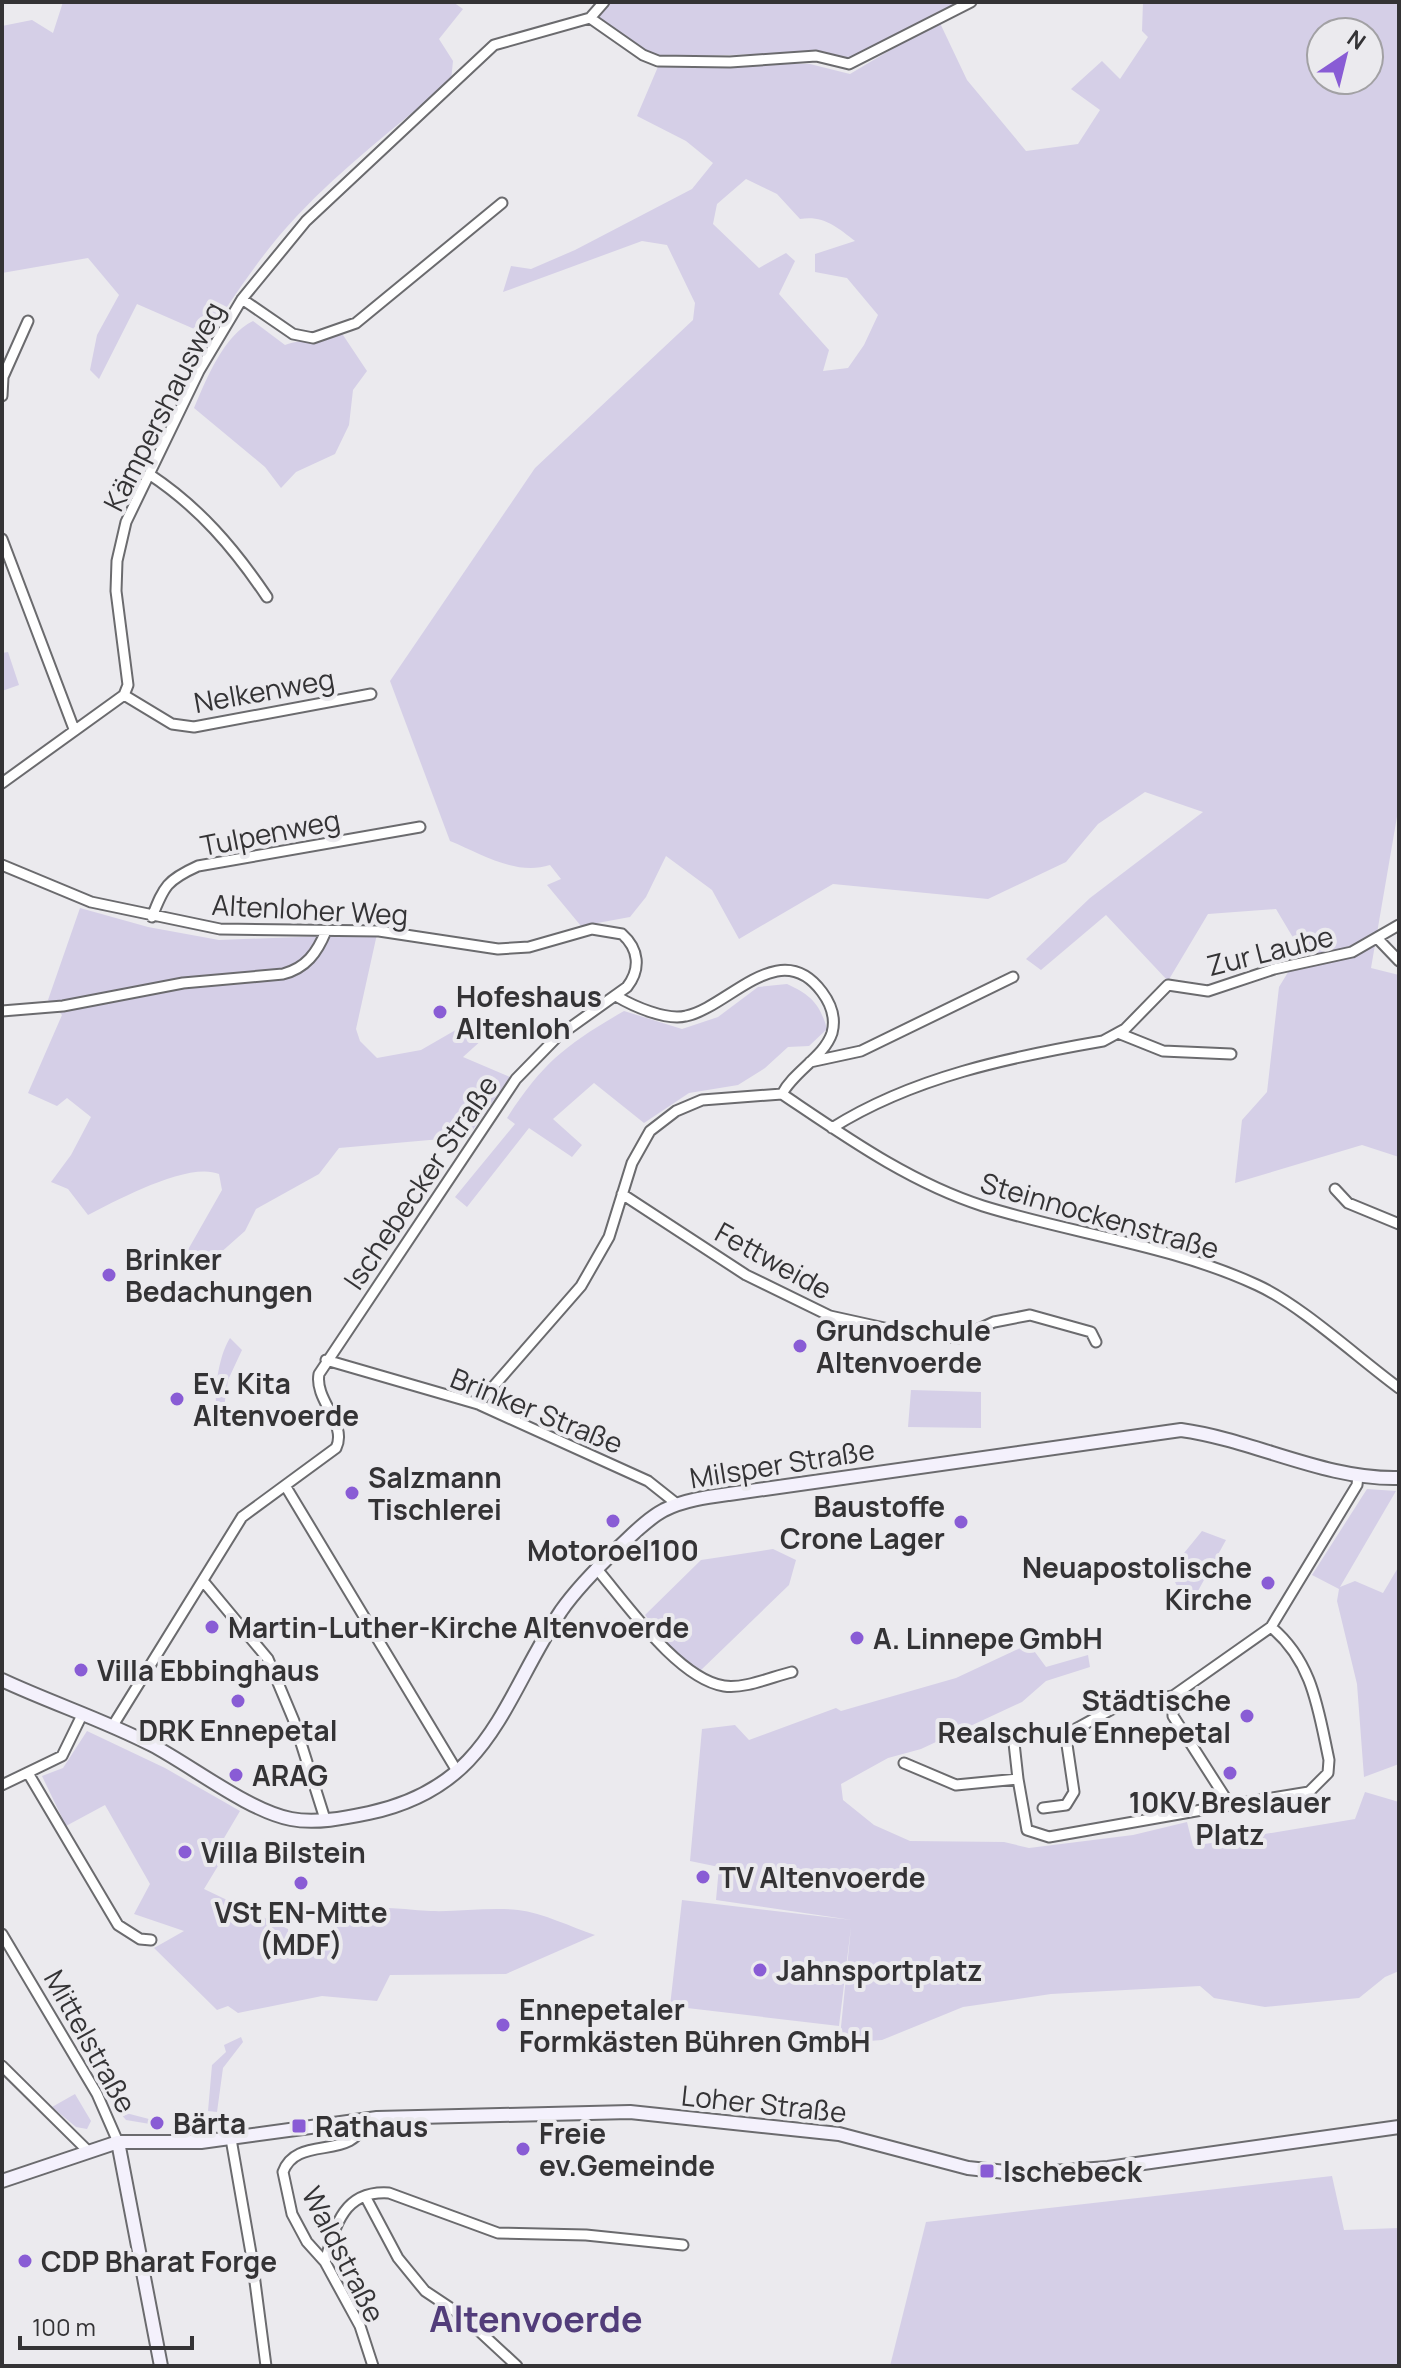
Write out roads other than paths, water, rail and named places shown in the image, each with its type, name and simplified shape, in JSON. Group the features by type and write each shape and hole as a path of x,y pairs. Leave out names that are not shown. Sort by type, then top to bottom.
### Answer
{"street":[{"path":"604,2 590,18 643,55 658,61 730,62 816,56 849,64 971,2"},
{"name":"Kämpershausweg","path":"124,695 128,685 116,591 117,561 126,522 199,371 242,299 306,221 494,45 590,18"},
{"path":"242,299 293,334 313,338 356,323 402,281 502,203"},
{"path":"2,396 3,377 28,321"},
{"path":"149,474 179,494 206,519 238,554 267,597"},
{"path":"2,539 74,729"},
{"name":"Nelkenweg","path":"124,695 172,724 194,727 371,694"},
{"path":"2,783 124,695"},
{"name":"Tulpenweg","path":"152,917 164,887 174,877 198,866 420,827"},
{"name":"Altenloher Weg","path":"2,865 91,902 220,929 379,931 498,949 529,947 592,929 622,934"},
{"name":"Zur Laube","path":"832,1128 861,1110 945,1076 1103,1041 1141,1015 1168,985 1208,991 1274,969 1352,952 1399,925"},
{"path":"2,1011 63,1006 183,983 283,974 296,970 308,961 326,931"},
{"name":"Ischebecker Straße","path":"326,1360 516,1079 557,1037 616,996 636,971 637,956 622,934"},
{"path":"1377,938 1399,961"},
{"path":"478,1404 581,1286 609,1237 632,1163 650,1131 676,1111 702,1100 782,1094 794,1074 825,1046 834,1021 819,987 796,973 763,974 685,1017 665,1015 616,996"},
{"path":"806,1063 861,1051 1013,977"},
{"path":"1118,1033 1163,1051 1231,1054"},
{"name":"Steinnockenstraße","path":"782,1094 903,1172 950,1194 1125,1243 1254,1284 1278,1297 1399,1388"},
{"path":"1335,1189 1348,1203 1399,1224"},
{"name":"Fettweide","path":"622,1194 746,1275 830,1316 907,1333 959,1338 994,1322 1030,1315 1091,1332 1096,1342"},
{"path":"112,1727 242,1517 330,1455 339,1442 317,1384 326,1360"},
{"name":"Brinker Straße","path":"326,1360 478,1404 648,1481 677,1504"},
{"name":"Milsper Straße","path":"2,1680 153,1746 276,1814 291,1819 325,1819 403,1804 457,1771 498,1725 560,1612 596,1568 649,1520 677,1504 718,1495 1181,1430 1233,1440 1358,1476 1399,1478"},
{"path":"1043,1808 1066,1805 1074,1792 1066,1738 1072,1731 1123,1703 1173,1696 1271,1627 1357,1485 1358,1476"},
{"path":"286,1487 457,1771"},
{"path":"596,1568 679,1662 703,1677 727,1686 792,1672"},
{"path":"203,1581 247,1631 272,1667 294,1721 325,1819"},
{"path":"1014,1743 1027,1830 1049,1837 1309,1792 1328,1773 1329,1760 1310,1677 1285,1639 1271,1627"},
{"path":"1173,1696 1173,1716 1230,1805"},
{"path":"2,1785 62,1756 82,1715"},
{"path":"904,1763 956,1785 1018,1779"},
{"path":"28,1773 118,1925 140,1939 151,1940"},
{"name":"Mittelstraße","path":"2,1934 97,2094 118,2142 161,2366"},
{"path":"2,2066 87,2150"},
{"name":"Loher Straße","path":"2,2181 118,2142 231,2139 365,2119 630,2112 839,2134 968,2168 1024,2174 1108,2168 1399,2127"},
{"name":"Waldstraße","path":"365,2119 362,2131 355,2140 296,2155 283,2172 292,2214 307,2242 325,2262 360,2326 373,2366"},
{"path":"231,2139 266,2366"},
{"path":"325,2262 339,2216 354,2200 389,2193 498,2233 586,2235 683,2245"},
{"path":"365,2196 398,2258 425,2291 464,2317 517,2366"}],"place":[{"name":"Hofeshaus Altenloh","path":"440,1012"},
{"name":"Brinker Bedachungen","path":"109,1275"},
{"name":"Grundschule Altenvoerde","path":"800,1346"},
{"name":"Ev. Kita Altenvoerde","path":"177,1399"},
{"name":"Salzmann Tischlerei","path":"352,1493"},
{"name":"Motoroel100","path":"613,1521"},
{"name":"Baustoffe Crone Lager","path":"961,1522"},
{"name":"Neuapostolische Kirche","path":"1268,1583"},
{"name":"Martin-Luther-Kirche Altenvoerde","path":"212,1627"},
{"name":"A. Linnepe GmbH","path":"857,1638"},
{"name":"Villa Ebbinghaus","path":"81,1670"},
{"name":"DRK Ennepetal","path":"238,1701"},
{"name":"Städtische Realschule Ennepetal","path":"1247,1716"},
{"name":"10KV Breslauer Platz","path":"1230,1773"},
{"name":"ARAG","path":"236,1775"},
{"name":"Villa Bilstein","path":"185,1852"},
{"name":"TV Altenvoerde","path":"703,1877"},
{"name":"VSt EN-Mitte (MDF)","path":"301,1883"},
{"name":"Jahnsportplatz","path":"760,1970"},
{"name":"Ennepetaler Formkästen Bühren GmbH","path":"503,2025"},
{"name":"Bärta","path":"157,2123"},
{"name":"Rathaus","path":"299,2126"},
{"name":"Freie ev.Gemeinde","path":"523,2149"},
{"name":"Ischebeck","path":"987,2171"},
{"name":"CDP Bharat Forge","path":"25,2261"}],"district":[{"name":"Altenvoerde","path":"536,2318"}]}
